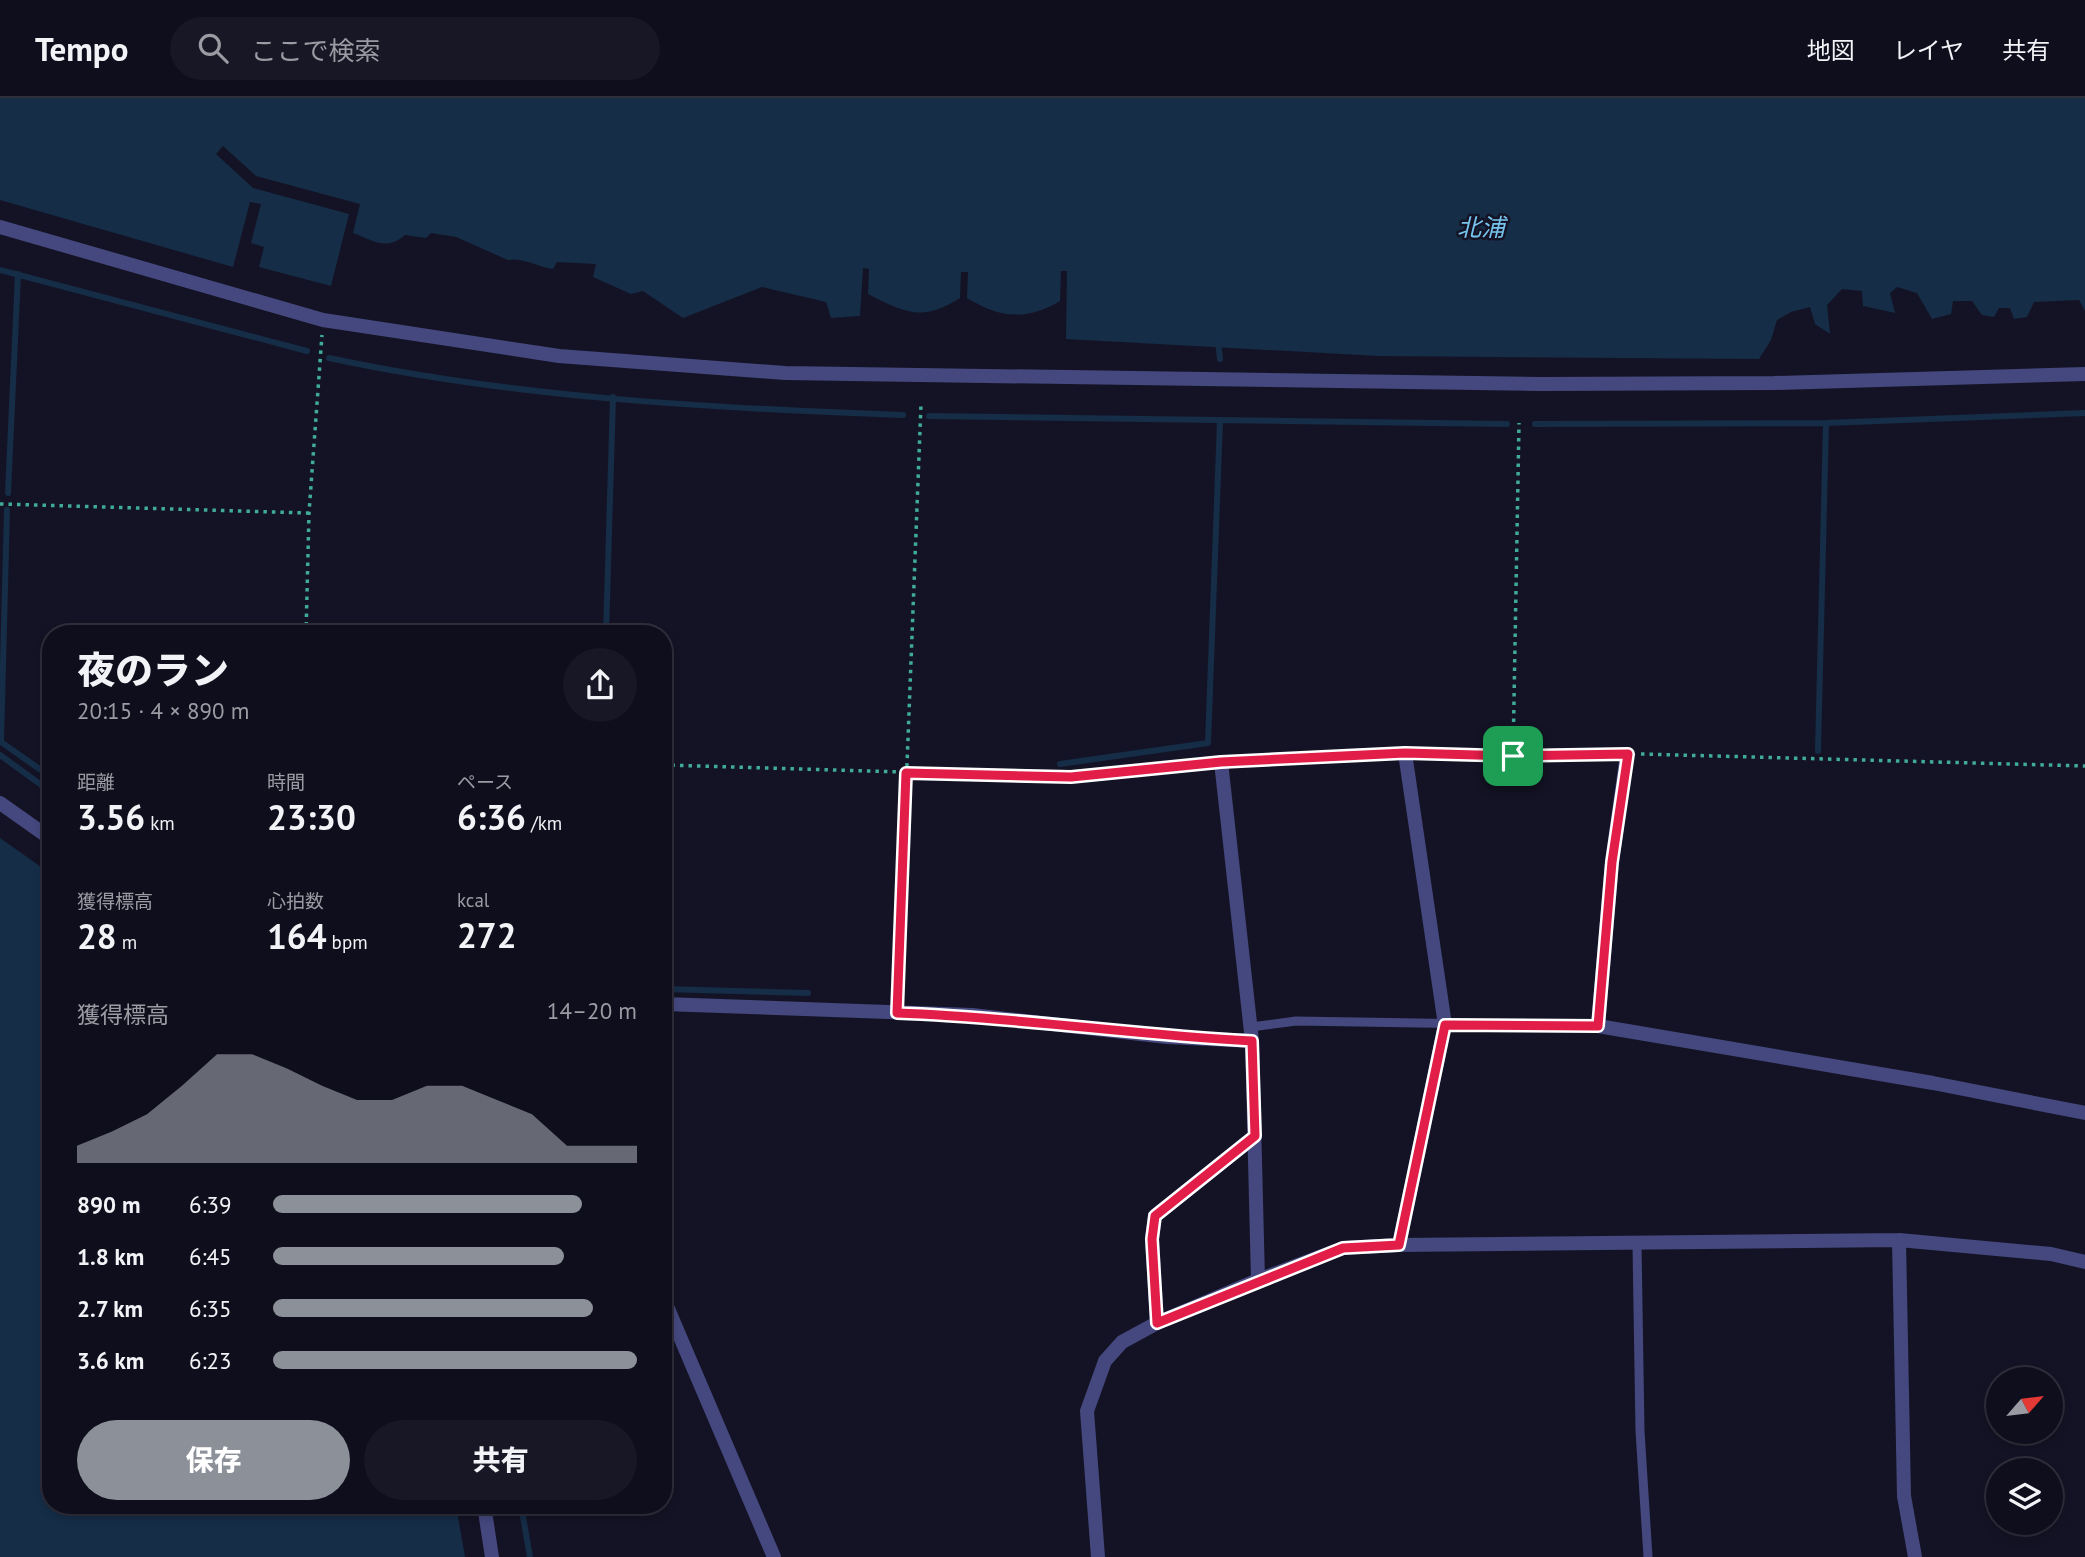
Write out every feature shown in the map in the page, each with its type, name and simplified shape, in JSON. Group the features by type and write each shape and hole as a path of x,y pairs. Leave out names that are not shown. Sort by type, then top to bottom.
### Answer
{"street":[{"path":"0,227 323,320 559,356 785,373 1541,384 1774,383 2085,374"},
{"path":"1399,1245 1445,1025 1405,753"},
{"path":"1628,754 1612,862 1598,1026 1933,1083 2085,1113"},
{"path":"1221,762 1252,1034 1258,1280"},
{"path":"0,803 42,833"},
{"path":"672,1004 972,1015 1167,1037 1252,1034"},
{"path":"1157,1323 1152,1239 1155,1216 1255,1136"},
{"path":"1098,1557 1087,1411 1105,1361 1122,1342 1157,1323 1258,1280 1343,1248 1399,1245 1637,1245 1899,1240 2051,1254 2085,1262"},
{"path":"1899,1240 1904,1496 1915,1557"},
{"path":"672,1318 774,1557"},
{"path":"485,1514 492,1557"}],"lane":[{"path":"1252,1034 1296,1021 1598,1026"},
{"path":"1637,1245 1640,1431 1648,1557"}],"path":[{"path":"306,625 309,513 323,320"},
{"path":"897,1013 921,404"},
{"path":"1513,756 1519,423"},
{"path":"0,504 309,513"},
{"path":"672,765 1071,777 1221,762 1405,753 1513,756 1628,754 2085,766"}],"water":[{"name":"北浦","path":"0,98 2085,98 2085,311 2079,300 2034,302 2027,317 2014,319 2010,308 1999,308 1994,317 1982,315 1972,301 1953,301 1951,314 1932,319 1917,293 1897,287 1890,293 1895,313 1863,306 1862,291 1842,289 1827,305 1830,334 1815,324 1810,307 1791,312 1777,320 1771,340 1759,359 1378,356 1066,339 1067,271 1061,271 1060,301 1036,312 1013,314 990,310 967,298 968,272 961,272 960,298 935,310 904,310 868,294 869,269 863,268 860,316 831,318 826,302 762,287 683,318 643,291 631,294 593,277 596,264 557,262 553,269 519,260 508,260 456,237 431,233 426,238 405,235 386,244 374,241 353,233 360,204 256,176 223,146 216,154 253,188 349,214 331,286 259,267 264,247 251,243 261,204 250,202 233,267 0,200"},
{"path":"0,838 42,868 42,1514 458,1514 465,1557 0,1557"}],"waterway":[{"path":"0,270 307,351"},
{"path":"8,493 18,274"},
{"path":"1218,340 1220,359"},
{"path":"329,358 400,372 543,392 759,409 903,415"},
{"path":"606,625 613,397"},
{"path":"1535,424 1826,423 2085,413"},
{"path":"929,416 1507,424"},
{"path":"1060,764 1208,743 1220,421"},
{"path":"1818,751 1826,423"},
{"path":"7,510 1,742 42,771"},
{"path":"0,755 42,785"},
{"path":"672,989 808,993"},
{"path":"523,1514 530,1557"}],"route":[{"path":"1405,753 1513,756 1628,754 1612,862 1598,1026 1445,1025 1399,1245 1343,1248 1258,1280 1157,1323 1152,1239 1155,1216 1255,1136 1252,1041 1167,1037 972,1015 897,1013 906,773 1071,777 1221,762 1313,757 1405,753"}]}
